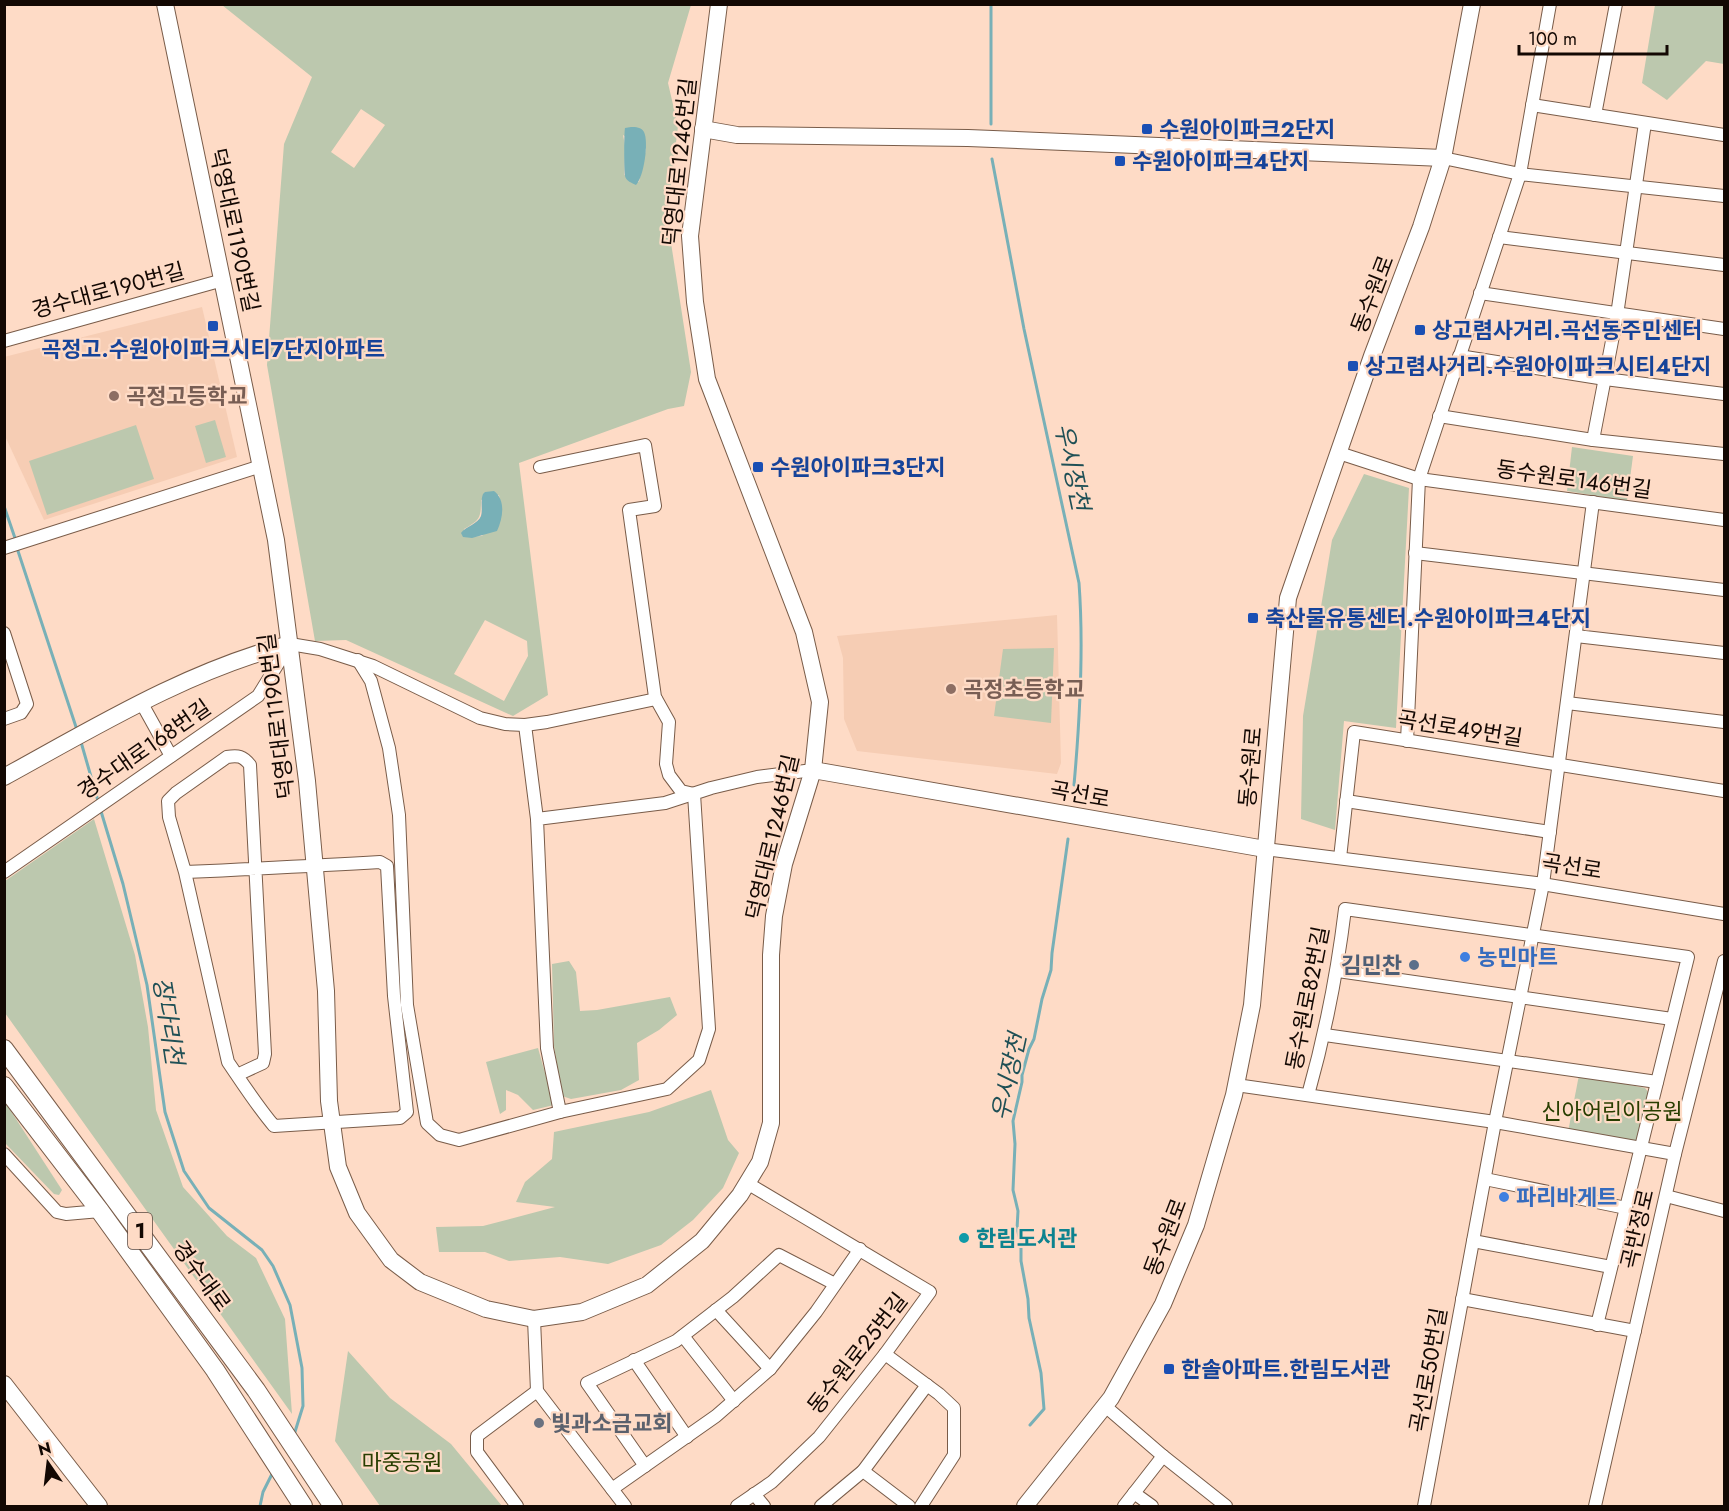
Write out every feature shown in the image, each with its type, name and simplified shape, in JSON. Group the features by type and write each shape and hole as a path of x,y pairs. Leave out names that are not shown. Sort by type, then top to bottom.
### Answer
{"main road":[{"name":"경수대로","path":"4,1049 124,1209 272,1415 333,1506"},
{"name":"경수대로","path":"4,1086 100,1211 215,1370 303,1506"}],"street":[{"name":"덕영대로1190번길","path":"165,4 276,540 307,781 326,991 329,1101 338,1167 357,1213 391,1260 420,1282 486,1310 534,1319"},
{"name":"덕영대로1246번길","path":"534,1319 582,1312 647,1285 702,1241 740,1195 759,1162 771,1123 771,955 774,916 784,864 813,770 820,702 804,632 707,379 695,302 690,236 719,4"},
{"name":"동수원로","path":"1025,1506 1115,1392 1163,1304 1196,1225 1236,1085 1252,1005 1288,598 1372,356 1421,227 1443,158 1472,4"},
{"path":"1407,741 1419,479 1520,174 1550,4"},
{"path":"1595,115 1616,4"},
{"path":"1532,105 1725,135"},
{"path":"1593,440 1617,315 1645,123"},
{"path":"703,129 737,135 968,138 1443,158 1520,174 1725,196"},
{"path":"1499,237 1725,265"},
{"name":"경수대로190번길","path":"4,341 223,280"},
{"path":"1480,293 1617,315 1725,329"},
{"path":"1459,356 1605,379 1725,394"},
{"name":"동수원로146번길","path":"1439,416 1593,440 1725,454"},
{"path":"540,467 645,445 655,506 629,510 656,699 669,722 666,764 669,775 681,791 694,794"},
{"name":"동수원로146번길","path":"1339,453 1419,479 1725,520"},
{"path":"4,548 261,466"},
{"path":"1543,884 1593,502"},
{"path":"1415,553 1725,590"},
{"path":"4,633 27,704 21,713 4,719"},
{"path":"1576,636 1725,653"},
{"path":"4,777 189,678 249,655 290,644 320,649 358,660 480,718 505,724 525,725 656,699"},
{"name":"경수대로168번길","path":"4,872 258,696 290,644"},
{"path":"358,660 371,681 389,748 399,814 407,1005 427,1123 440,1135 459,1140 560,1112 667,1089 699,1060 709,1029 694,794"},
{"path":"141,702 171,756"},
{"path":"1567,703 1725,722"},
{"path":"525,725 537,819 547,1048 560,1112"},
{"name":"곡선로49번길","path":"1346,801 1354,732 1725,791"},
{"path":"185,872 256,868 315,866 380,862 387,866 394,996 407,1112 400,1118 274,1126 237,1075 228,1062 185,872 169,817 168,801 227,757 236,755 245,758 250,765 256,868 265,1054 263,1063 237,1075"},
{"path":"537,819 665,804 757,777 813,770"},
{"name":"곡선로","path":"813,770 1265,849 1543,884 1725,914"},
{"path":"1340,858 1346,801 1550,832"},
{"name":"곡선로50번길","path":"1424,1506 1495,1122 1543,884"},
{"name":"동수원로82번길","path":"1308,1095 1325,1035 1338,971 1345,909 1533,935"},
{"path":"1533,935 1688,957 1597,1324"},
{"name":"곡반정로","path":"1595,1506 1675,1154 1724,969"},
{"path":"1338,971 1672,1019"},
{"path":"1325,1035 1657,1082"},
{"name":"동수원로82번길","path":"1236,1085 1495,1122 1641,1146 1675,1154"},
{"path":"4,1154 57,1212 66,1214 100,1211"},
{"path":"1485,1179 1626,1208"},
{"name":"동수원로25번길","path":"737,1506 772,1482 819,1437 885,1354 930,1292 747,1183"},
{"path":"1666,1196 1725,1211"},
{"path":"1473,1240 1611,1267"},
{"path":"612,1489 716,1416 770,1369 860,1249"},
{"path":"645,1466 587,1383 676,1341 716,1310 779,1255 835,1284"},
{"path":"1462,1299 1635,1331"},
{"path":"716,1310 770,1369"},
{"path":"534,1319 537,1391 625,1506"},
{"path":"683,1336 734,1401"},
{"path":"885,1354 954,1408 954,1455 921,1506"},
{"path":"634,1360 687,1437"},
{"path":"4,1384 99,1506"},
{"path":"829,1504 863,1471 927,1385"},
{"path":"517,1506 477,1452 477,1436 537,1391"},
{"path":"1105,1406 1226,1506"},
{"path":"1124,1506 1163,1456"},
{"path":"863,1471 909,1506"},
{"path":"1134,1493 1152,1506"},
{"path":"754,1494 764,1506"}],"shaded area":[{"name":"곡정고등학교","path":"202,307 237,457 44,520 5,436 4,357"},
{"name":"곡정초등학교","path":"1057,615 1061,763 1057,774 857,751 844,719 843,658 837,636"}],"green space":[{"path":"222,5 691,5 668,83 678,126 667,217 691,372 684,406 668,409 519,463 548,695 513,716 346,640 315,641 267,365 284,144 312,77","holes":["361,109 385,125 354,168 331,152","623,135 646,149 639,182 624,175","499,495 502,512 482,536 463,537 464,529 478,518 481,511 481,500","485,620 527,641 528,656 504,701 454,674"]},
{"path":"1655,5 1724,5 1724,64 1706,61 1667,100 1642,83"},
{"path":"215,420 226,457 206,463 195,426"},
{"path":"136,425 154,479 47,515 29,461"},
{"path":"1572,447 1633,456 1627,501 1567,491"},
{"path":"1364,474 1409,488 1396,728 1344,721 1335,830 1301,819 1303,716 1332,540"},
{"path":"1054,648 1051,723 994,716 1003,649"},
{"path":"94,819 135,955 148,1027 156,1110 183,1187 227,1236 256,1258 285,1319 292,1414 5,1013 5,881"},
{"path":"569,961 576,972 580,1011 670,997 677,1015 659,1030 637,1043 639,1080 621,1090 571,1099 562,1096 554,1046 552,964"},
{"path":"538,1048 554,1105 533,1110 518,1095 506,1090 506,1110 500,1114 486,1062"},
{"name":"신아어린이공원","path":"1579,1075 1645,1088 1649,1093 1639,1141 1634,1145 1568,1132"},
{"path":"711,1090 728,1140 739,1153 723,1188 693,1220 661,1245 608,1264 560,1257 509,1261 485,1252 439,1252 436,1227 483,1226 555,1207 516,1202 525,1182 552,1159 554,1132 649,1112"},
{"path":"5,1102 62,1190 59,1195 54,1194 5,1143"},
{"name":"마중공원","path":"348,1351 390,1398 451,1444 502,1506 380,1506 335,1441"}],"water":[{"path":"625,128 641,129 645,137 646,151 643,167 636,185 629,182 625,176"},
{"path":"494,491 502,504 501,521 497,531 472,538 463,537 461,533 481,516 483,494"}],"waterway":[{"name":"우시장천","path":"991,4 991,124"},
{"name":"우시장천","path":"992,159 1024,329 1079,583 1081,684 1074,785"},
{"name":"장다리천","path":"4,506 16,541"},
{"name":"장다리천","path":"17,548 77,730"},
{"name":"장다리천","path":"81,742 98,801"},
{"name":"장다리천","path":"100,808 123,884 147,985 165,1112 184,1171 209,1208 262,1250 273,1266 290,1305 302,1368 303,1406 294,1435"},
{"name":"우시장천","path":"1030,1425 1044,1409 1041,1373 1029,1318 1021,1261 1021,1243 1017,1229 1018,1211 1013,1190 1015,1144 1013,1121 1022,1075 1034,1039 1042,999 1051,970 1068,839"},
{"name":"장다리천","path":"260,1506 263,1492 273,1472"}],"place":[{"name":"수원아이파크2단지","path":"1147,129"},
{"name":"수원아이파크4단지","path":"1120,161"},
{"name":"곡정고.수원아이파크시티7단지아파트","path":"213,326"},
{"name":"상고렴사거리.곡선동주민센터","path":"1420,330"},
{"name":"상고렴사거리.수원아이파크시티4단지","path":"1353,366"},
{"name":"곡정고등학교","path":"114,396"},
{"name":"수원아이파크3단지","path":"758,467"},
{"name":"축산물유통센터.수원아이파크4단지","path":"1253,618"},
{"name":"곡정초등학교","path":"951,689"},
{"name":"농민마트","path":"1465,957"},
{"name":"김민찬","path":"1414,965"},
{"name":"파리바게트","path":"1504,1197"},
{"name":"한림도서관","path":"964,1238"},
{"name":"한솔아파트.한림도서관","path":"1169,1369"},
{"name":"빛과소금교회","path":"539,1423"}]}
